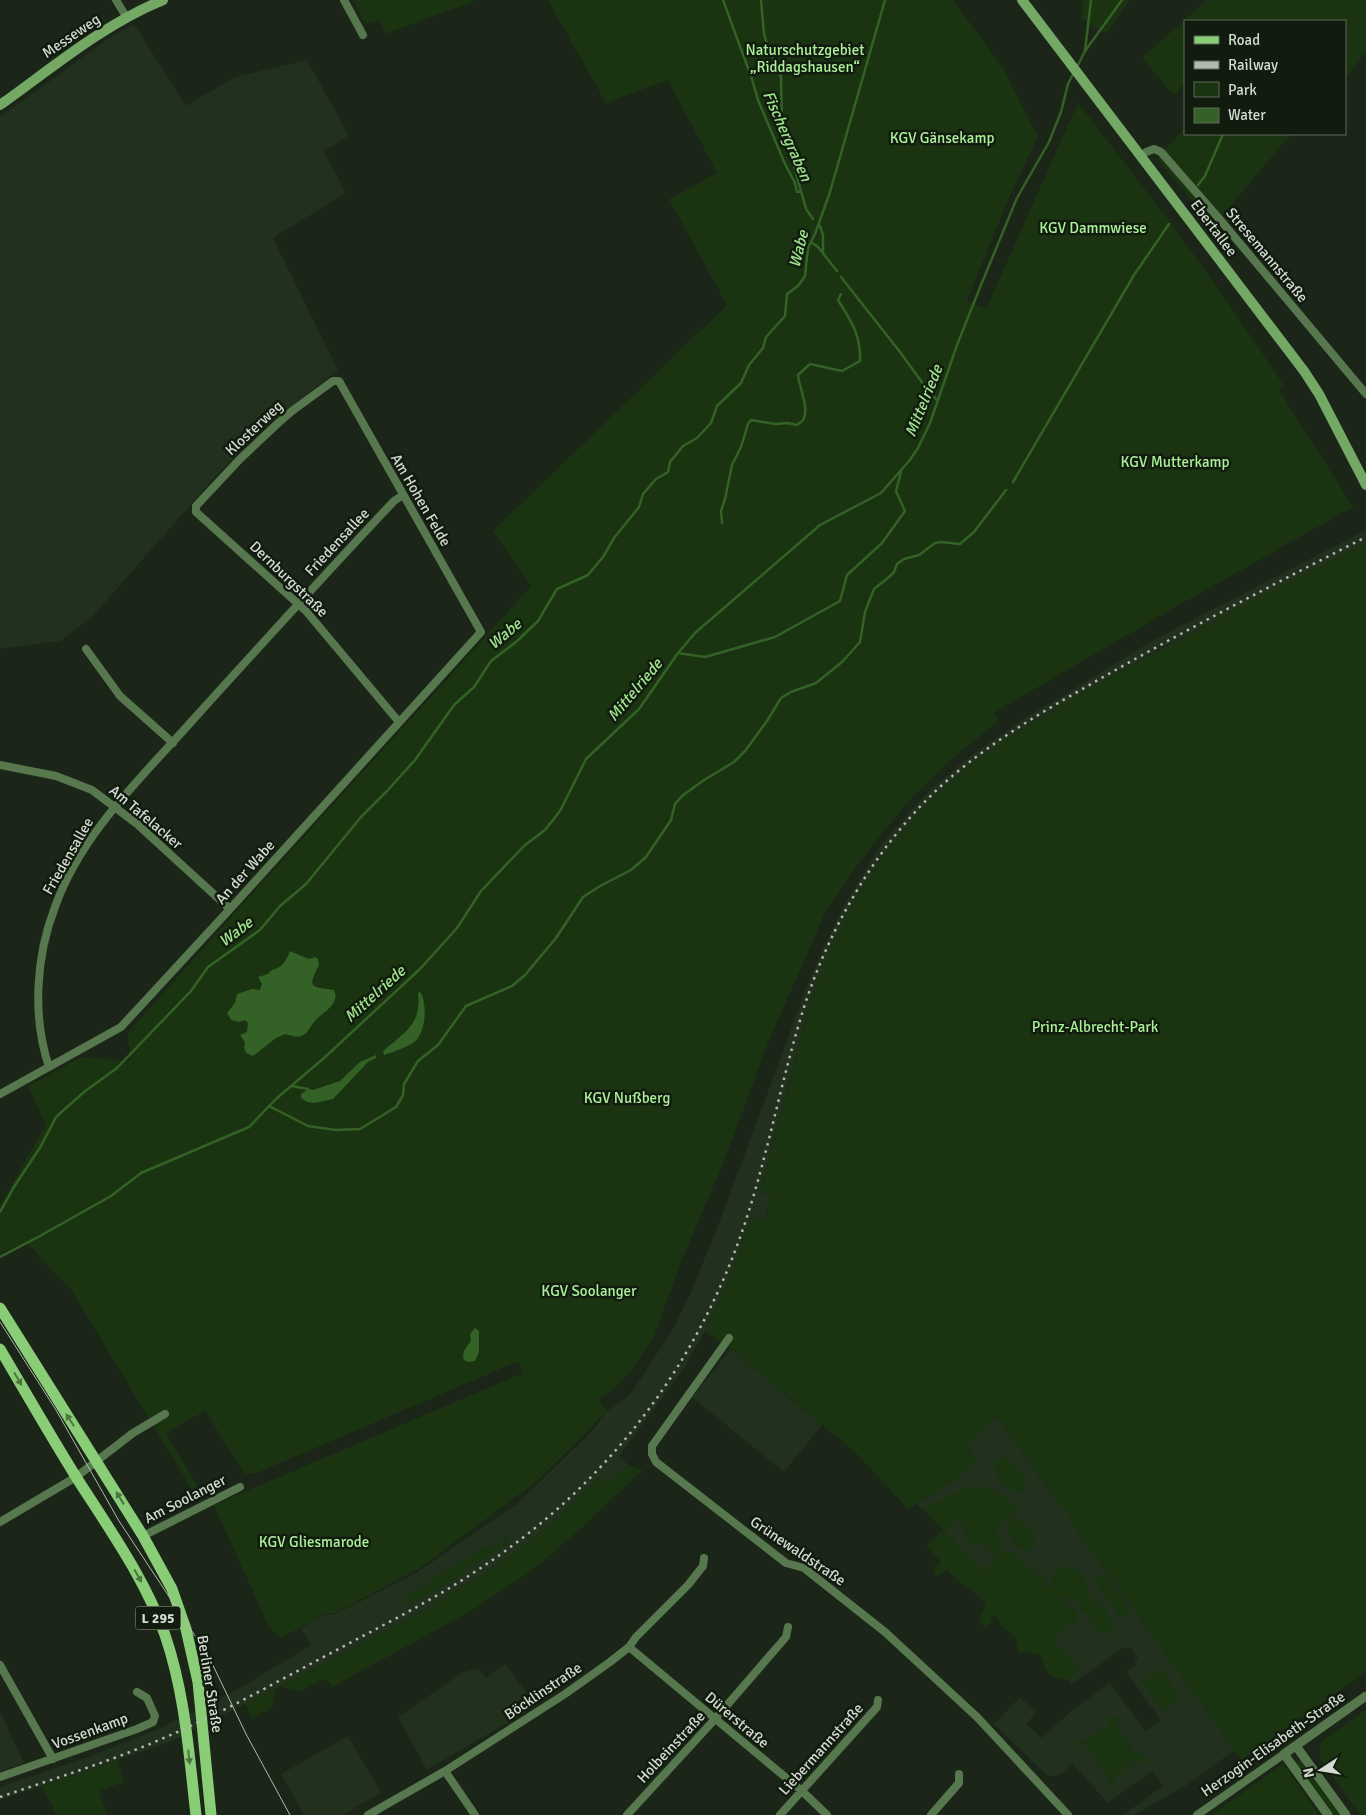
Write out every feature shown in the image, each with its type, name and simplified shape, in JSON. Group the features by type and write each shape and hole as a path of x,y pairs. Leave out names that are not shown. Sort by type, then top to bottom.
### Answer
{"main road":[{"name":"Messeweg","path":"0,105 76,50 127,18 164,0"},
{"name":"Ebertallee","path":"1022,0 1304,371 1319,394 1366,485"},
{"name":"Berliner Straße","path":"0,1308 143,1536 172,1589 190,1642 198,1682 211,1815"},
{"name":"Berliner Straße","path":"0,1349 76,1477 140,1578 165,1634 176,1671 184,1711 196,1815"}],"street":[{"path":"116,0 127,18"},
{"path":"344,0 363,35"},
{"name":"Stresemannstraße","path":"1141,157 1146,152 1154,149 1161,152 1366,394"},
{"name":"Klosterweg","path":"196,506 240,459 287,416 333,381 339,381"},
{"name":"Am Hohen Felde","path":"339,381 481,632"},
{"name":"Friedensallee","path":"48,1066 41,1036 39,973 54,907 66,880 82,854 115,806 298,603 394,502 403,495"},
{"name":"Dernburgstraße","path":"196,506 196,512 298,603 399,722"},
{"name":"An der Wabe","path":"0,1094 121,1027 481,632"},
{"path":"86,650 120,696 173,743"},
{"name":"Am Tafelacker","path":"0,765 56,776 92,790 137,824 230,909"},
{"name":"Grünewaldstraße","path":"728,1338 652,1446 652,1454 656,1462 786,1563 804,1568 885,1632 977,1716 1068,1815"},
{"path":"0,1522 76,1477 132,1433 165,1414"},
{"name":"Am Soolanger","path":"143,1536 240,1487"},
{"name":"Böcklinstraße","path":"368,1815 382,1812 565,1694 629,1647 636,1637 688,1585 704,1566 704,1558"},
{"name":"Holbeinstraße","path":"627,1815 715,1719 786,1637 788,1627"},
{"name":"Dürerstraße","path":"629,1647 802,1791 827,1815"},
{"path":"0,1665 53,1759"},
{"name":"Vossenkamp","path":"0,1777 153,1722 155,1716 147,1698 137,1692"},
{"name":"Herzogin-Elisabeth-Straße","path":"1197,1815 1366,1696"},
{"name":"Liebermannstraße","path":"780,1815 877,1707 878,1700"},
{"path":"1296,1746 1346,1815"},
{"path":"1284,1754 1328,1815"},
{"path":"445,1771 475,1815"},
{"path":"931,1815 959,1783 959,1774"}],"shaded area":[{"path":"134,24 186,106 235,77 307,60 349,136 324,151 346,193 273,238 338,370 255,436 215,477 92,617 60,641 0,649 0,117 108,39"},
{"path":"1366,530 1366,543 1159,649 1031,723 851,908 832,946 810,1002 760,1192 771,1195 764,1220 751,1217 727,1284 705,1331 684,1368 619,1456 628,1465 609,1484 600,1476 549,1526 481,1576 405,1621 281,1686 167,1743 0,1800 0,1787 88,1757 161,1728 238,1689 311,1645 301,1628 325,1615 336,1614 416,1573 517,1504 593,1430 607,1411 630,1395 673,1329 691,1292 723,1213 809,981 826,943 844,905 881,845 908,814 932,788 976,752 1028,716 1150,642"},
{"path":"731,1349 822,1425 784,1472 692,1397"},
{"path":"991,1408 1060,1506 1065,1508 1070,1515 1070,1521 1235,1750 1185,1786 1134,1815 1123,1815 1163,1786 1152,1771 1108,1803 1072,1763 1060,1775 1048,1776 994,1724 1020,1697 1036,1713 1026,1724 1042,1738 1069,1713 1110,1683 1145,1731 1161,1720 1126,1672 1136,1664 1134,1661 1138,1658 1130,1647 1126,1649 1124,1647 1072,1684 1055,1659 930,1543 944,1529 917,1504 933,1494 954,1441"},
{"path":"505,1664 536,1706 427,1770 398,1717 462,1673 479,1668 486,1678"},
{"path":"0,1712 24,1763 0,1772"},
{"path":"348,1736 381,1793 343,1815 304,1815 281,1774"}],"green space":[{"path":"353,0 477,0 385,34 380,20 366,24"},
{"path":"548,0 953,0 1003,68 1038,137 1010,195 967,301 986,309 1078,103 1172,224 1227,301 1284,386 1279,390 1353,507 993,713 999,721 956,755 907,803 864,856 825,913 768,1043 724,1161 683,1257 653,1339 629,1373 611,1391 598,1398 607,1411 538,1480 420,1568 336,1613 325,1614 281,1638 269,1627 214,1505 523,1373 519,1361 259,1472 245,1474 205,1411 166,1433 203,1496 200,1503 72,1291 27,1243 0,1253 0,1205 46,1125 28,1086 82,1057 130,1061 128,1033 531,586 493,531 727,305 669,199 717,173 668,80 606,103"},
{"path":"1083,0 1129,0 1107,33 1081,18"},
{"path":"1207,0 1366,0 1366,52 1346,77 1346,20 1185,20"},
{"path":"1184,21 1184,84 1174,95 1142,58"},
{"path":"1184,129 1184,135 1290,135 1221,217 1220,233 1157,159"},
{"name":"Prinz-Albrecht-Park","path":"1366,543 1366,1672 1241,1760 1070,1521 1068,1512 1060,1506 997,1416 968,1446 976,1460 962,1474 944,1487 908,1509 854,1451 731,1349 705,1331 727,1284 751,1217 765,1220 771,1195 760,1192 814,990 825,961 841,926 863,886 904,830 935,796 972,764 1034,721 1164,647"},
{"path":"1003,1458 1013,1463 1022,1472 1026,1482 1022,1492 1016,1493 998,1480 994,1466 998,1459"},
{"path":"628,1465 643,1470 534,1569 471,1611 332,1687 327,1679 321,1680 299,1692 281,1686 405,1621 481,1576 549,1526 601,1476 609,1484"},
{"path":"973,1486 993,1490 1009,1499 1020,1508 995,1529 1000,1539 1002,1551 1018,1554 1018,1559 1022,1560 1026,1567 1030,1566 1045,1579 1048,1586 1053,1588 1057,1585 1050,1578 1053,1573 1062,1568 1072,1566 1077,1572 1083,1574 1087,1590 1091,1596 1106,1607 1114,1630 1107,1634 1102,1634 1097,1631 1097,1625 1090,1621 1089,1614 1081,1612 1079,1602 1068,1596 1064,1599 1068,1606 1073,1607 1077,1611 1077,1619 1073,1624 1066,1626 1065,1631 1052,1638 1056,1646 1064,1649 1067,1657 1072,1657 1079,1669 1071,1679 1054,1677 1045,1667 1040,1655 1027,1651 1021,1653 1017,1649 1015,1638 1002,1626 995,1615 992,1615 991,1623 986,1627 982,1625 979,1618 986,1605 979,1596 959,1582 947,1569 939,1575 935,1575 932,1571 941,1562 927,1546 944,1529 923,1510","holes":["955,1519 965,1523 963,1529 968,1543 982,1543 991,1550 996,1559 985,1566 986,1570 983,1573 972,1559 969,1558 965,1550 960,1550 956,1540 945,1532"]},
{"path":"1012,1519 1018,1519 1023,1522 1032,1531 1034,1542 1030,1549 1020,1548 1009,1535 1008,1529"},
{"path":"509,1535 509,1542 455,1579 409,1605 405,1597 484,1547 489,1550"},
{"path":"1103,1574 1130,1612 1121,1619 1094,1580"},
{"path":"1160,1668 1181,1698 1163,1711 1142,1681"},
{"path":"275,1689 273,1707 252,1719 245,1704"},
{"path":"1366,1710 1366,1815 1360,1815 1320,1758 1319,1748 1322,1741"},
{"path":"1111,1716 1118,1717 1121,1720 1115,1724 1138,1756 1144,1753 1147,1761 1142,1766 1138,1760 1113,1779 1117,1784 1111,1787 1106,1783 1111,1779 1085,1744 1080,1747 1078,1742 1081,1738 1085,1742 1111,1724 1108,1719"},
{"path":"1301,1759 1341,1815 1332,1815 1295,1763"},
{"path":"117,1760 124,1782 99,1791 107,1815 57,1815 42,1786"},
{"path":"1283,1764 1319,1815 1212,1815"}],"water":[{"path":"290,951 309,959 315,957 318,959 319,965 312,983 316,987 334,990 335,1000 305,1034 297,1037 285,1034 276,1038 253,1056 246,1053 245,1042 240,1035 247,1032 248,1023 245,1020 239,1022 231,1020 227,1013 235,1003 237,994 252,989 260,990 262,984 258,977 268,974 281,965"},
{"path":"420,992 423,997 425,1011 421,1033 413,1043 384,1055 384,1050 406,1031 414,1021 418,1009 418,993"},
{"path":"376,1055 376,1058 368,1062 333,1099 314,1103 307,1102 301,1098 301,1094 308,1089 313,1090 340,1081 360,1062"},
{"path":"475,1328 479,1331 479,1352 475,1361 468,1362 464,1360 463,1354 471,1341 470,1334"}],"waterway":[{"name":"Fischergraben","path":"723,0 758,100 795,183 797,192 801,191 806,209 813,219"},
{"path":"761,0 764,34 769,51 781,77 782,124 801,191"},
{"name":"Wabe","path":"0,1212 41,1146 56,1117 84,1092 117,1068 191,991 208,967 260,930 280,906 306,884 361,817 415,760 454,705 474,687 491,661 516,642 538,621 557,589 588,575 639,507 643,494 656,479 668,472 670,462 683,446 697,438 711,423 717,406 741,383 749,365 763,348 766,337 785,316 787,294 798,286 805,276 808,248 830,192 885,0"},
{"path":"1085,51 1091,0"},
{"name":"Mittelriede","path":"1077,67 1085,51 1122,0"},
{"name":"Mittelriede","path":"0,1257 111,1196 141,1173 249,1127 277,1098 324,1058 420,969 457,928 481,891 525,845 545,830 560,811 586,759 639,709 678,653 695,633 820,525 881,493 909,461 918,448 930,423 957,345 981,285 1017,198 1049,142 1061,112 1068,84 1074,72"},
{"path":"1198,185 1205,176 1223,135"},
{"path":"1013,482 1134,275 1169,224"},
{"name":"Fischergraben","path":"820,226 823,235 823,253"},
{"name":"Fischergraben","path":"811,242 818,247 837,271"},
{"path":"841,277 937,400"},
{"path":"722,523 721,511 732,465 751,420 797,425 805,416 804,398 798,375 810,364 842,371 860,361 857,336 838,300 841,294"},
{"path":"678,653 705,657 775,637 840,601 847,575 882,543 905,511 896,491 901,472"},
{"path":"269,1106 308,1126 336,1130 360,1129 396,1107 403,1095 404,1084 418,1061 438,1045 466,1006 512,986 525,975 556,938 583,897 631,870 646,857 671,820 675,804 682,796 704,780 734,762 745,751 781,698 791,692 816,683 842,662 860,642 865,612 874,589 894,572 897,564 904,559 919,555 935,543 960,544 974,532 1006,490"},
{"path":"292,1086 308,1089"}],"tram line":[{"path":"0,1322 56,1410 119,1521 209,1657 246,1734 290,1815"}],"railway":[{"path":"0,1797 146,1746 251,1696 453,1586 517,1542 561,1506 601,1466 637,1424 670,1379 699,1331 723,1280 744,1226 760,1174 793,1043 820,965 831,939 858,888 908,820 929,797 976,757 1026,723 1170,640 1366,537"}],"park label":[{"name":"Naturschutzgebiet „Riddagshausen“","path":"805,58"},
{"name":"KGV Gänsekamp","path":"942,138"},
{"name":"KGV Dammwiese","path":"1093,228"},
{"name":"KGV Mutterkamp","path":"1175,462"},
{"name":"KGV Nußberg","path":"627,1098"},
{"name":"KGV Soolanger","path":"589,1291"},
{"name":"KGV Gliesmarode","path":"314,1542"}]}
